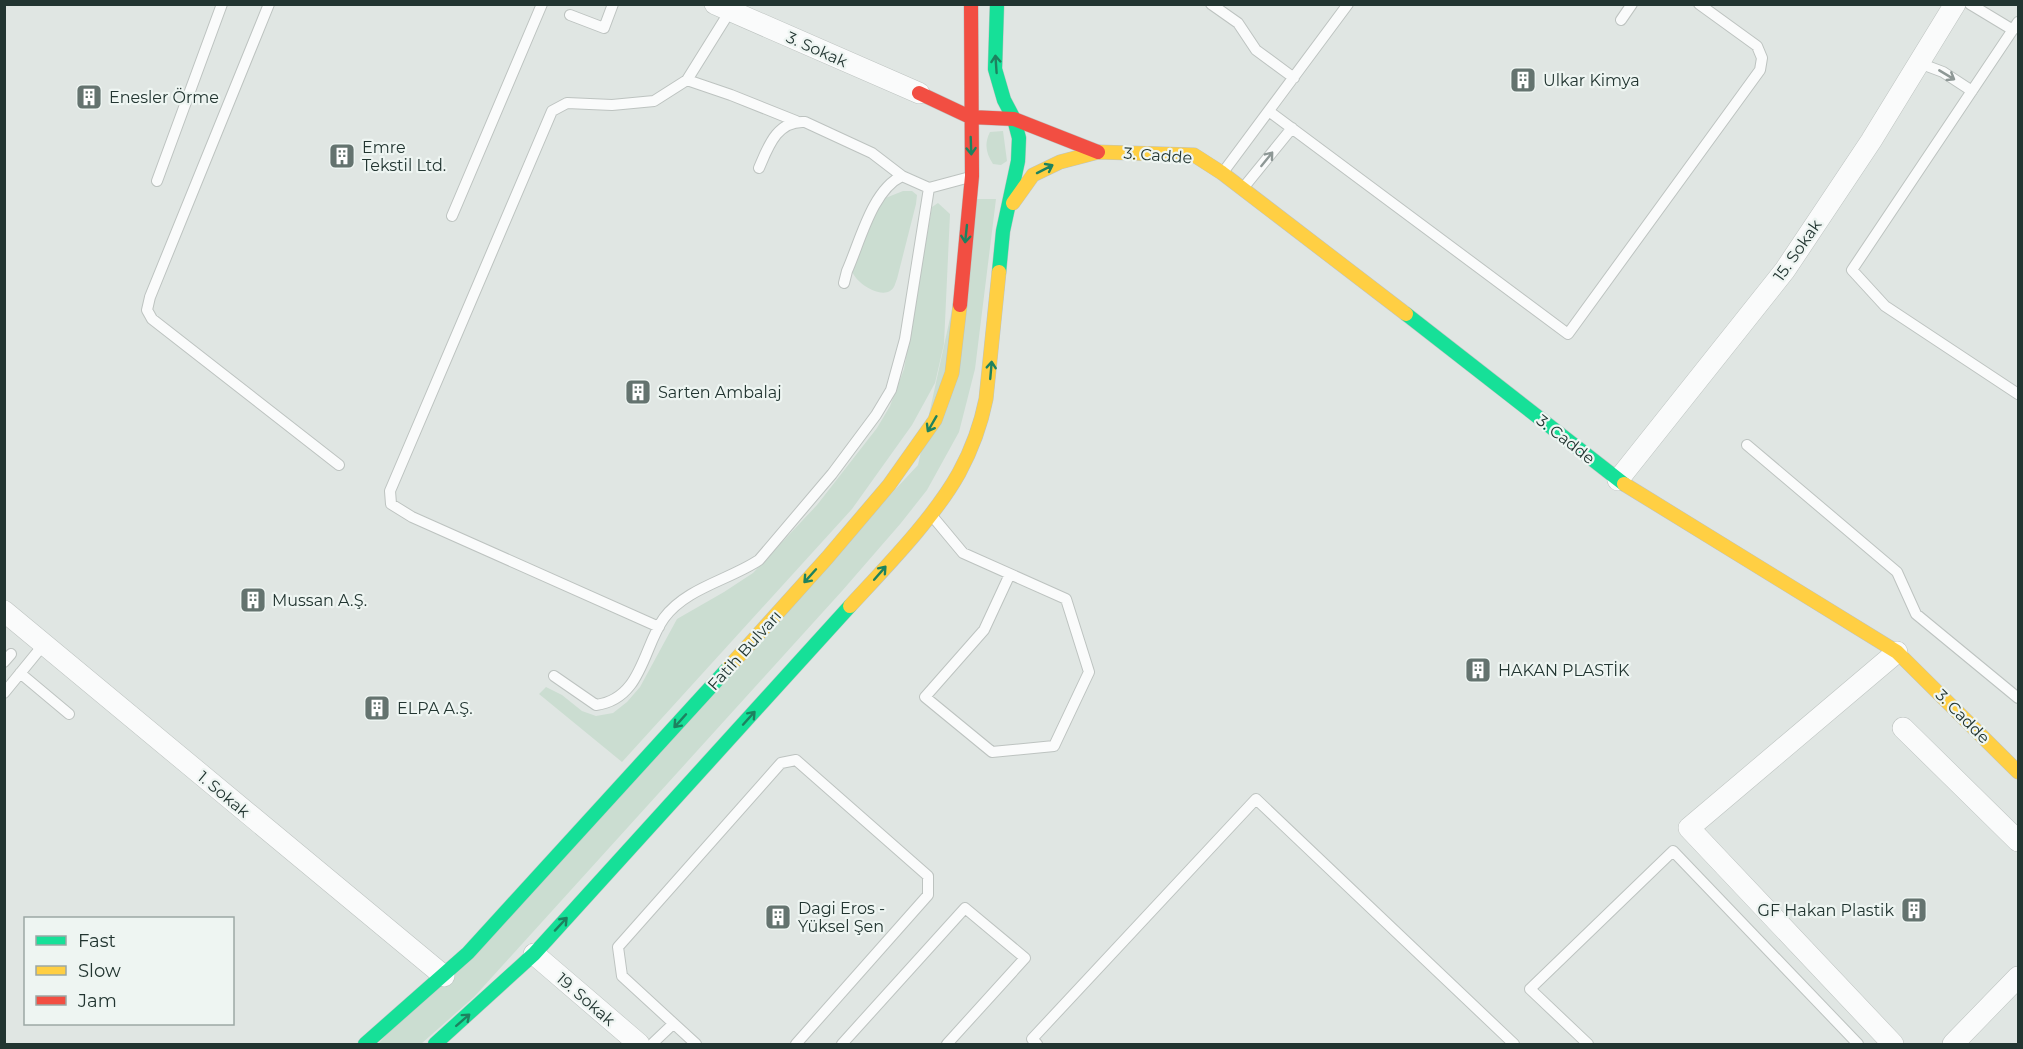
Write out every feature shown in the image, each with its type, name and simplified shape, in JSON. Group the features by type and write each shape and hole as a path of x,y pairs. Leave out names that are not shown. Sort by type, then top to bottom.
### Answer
{"main road":[{"name":"Fatih Bulvarı","path":"365,1044 468,953 601,808 827,558 889,485 935,420 952,374 977,178 970,117 971,4"},
{"path":"435,1044 534,954 865,590 930,515 959,473 982,417 989,382 1000,254 1018,161 1019,138 995,69 997,4"},
{"path":"960,72 970,61"},
{"path":"926,90 970,117 1014,119 1098,152"},
{"path":"1008,210 1033,175 1060,162 1098,152"},
{"name":"3. Cadde","path":"1098,152 1194,154 1222,173 1618,480 1897,652 2019,772"},
{"path":"1000,183 1014,177"}],"street":[{"name":"15. Sokak","path":"1618,480 1785,270 1871,141 1955,4"},
{"name":"3. Sokak","path":"723,8 926,90"},
{"name":"1. Sokak","path":"4,611 444,976"},
{"path":"1893,1044 1689,828 1897,652"},
{"path":"1903,728 2019,841"},
{"name":"19. Sokak","path":"534,954 639,1044"},
{"path":"1953,1044 2019,977"}],"lane":[{"path":"157,181 222,4"},
{"path":"269,4 150,297 147,310 152,319 339,465"},
{"path":"452,216 542,4"},
{"path":"570,15 604,28 613,4"},
{"path":"1211,4 1238,23 1256,50 1294,78"},
{"path":"1222,173 1270,112 1348,4"},
{"path":"1621,20 1632,4"},
{"path":"1270,112 1568,334 1760,70 1762,58 1757,46 1699,4"},
{"path":"1970,4 2016,26 1852,270 1885,306 2019,394"},
{"path":"659,627 412,517 391,504 390,491 552,111 567,103 612,105 654,100 687,80 723,8"},
{"path":"1919,63 1943,72 1972,91"},
{"path":"687,80 731,95 796,122 805,122 872,153 902,176 929,188 977,178"},
{"path":"759,168 777,132 796,122"},
{"path":"1242,190 1292,128"},
{"path":"844,283 877,200 885,188 902,176"},
{"path":"554,676 596,705 606,704 618,697 642,667 659,627 671,609 693,594 759,560 832,474 876,415 891,390 905,339 929,188"},
{"path":"1747,445 1897,572 1916,614 2019,698"},
{"path":"930,515 963,553 1066,599 1089,672 1054,746 992,752 925,698 984,630 1010,574"},
{"path":"4,693 44,644"},
{"path":"20,673 69,714"},
{"path":"696,1044 622,976 618,947 781,763 796,760 928,876 928,896 796,1044"},
{"path":"1037,1044 1032,1039 1256,799 1514,1044"},
{"path":"1588,1044 1530,989 1672,851 1858,1044"},
{"path":"842,1044 965,908 1025,958 947,1044"},
{"path":"652,1044 674,1024"}],"green space":[{"path":"1003,131 1007,161 1001,165 993,164 987,148 988,136 990,132"},
{"path":"903,191 912,191 917,195 916,204 895,285 890,291 879,292 866,287 856,278 852,272 852,261 883,199"},
{"path":"976,199 996,199 975,369 959,432 927,490 842,591 474,997 421,1044 378,1044 918,465"},
{"path":"938,203 950,214 944,344 935,383 912,425 852,509 622,762 539,694 546,687 562,695 582,711 596,716 613,713 640,687 677,619 753,573 817,505 877,428 890,406 904,369 932,207"}],"traffic: fast":[{"path":"997,4 995,69 1019,138 1018,161 1003,231 999,272"},
{"path":"1406,314 1624,484"},
{"path":"435,1044 534,954 850,606"},
{"path":"365,1044 468,953 729,667"}],"traffic: slow":[{"path":"1013,203 1033,175 1060,162 1098,152 1194,155 1222,173 1406,314"},
{"path":"850,606 923,525 949,490 968,456 986,399 999,272"},
{"path":"729,667 889,485 935,420 952,373 960,305"},
{"path":"1624,484 1897,652 2018,772"}],"traffic: jam":[{"path":"960,305 972,176 971,4"},
{"path":"919,93 970,117 1014,119 1098,152"}],"place":[{"name":"Ulkar Kimya","path":"1523,80"},
{"name":"Enesler Örme","path":"89,97"},
{"name":"Emre Tekstil Ltd.","path":"342,156"},
{"name":"Sarten Ambalaj","path":"638,392"},
{"name":"Mussan A.Ş.","path":"253,600"},
{"name":"HAKAN PLASTİK","path":"1478,670"},
{"name":"ELPA A.Ş.","path":"377,708"},
{"name":"GF Hakan Plastik","path":"1914,910"},
{"name":"Dagi Eros - Yüksel Şen","path":"778,917"}]}
